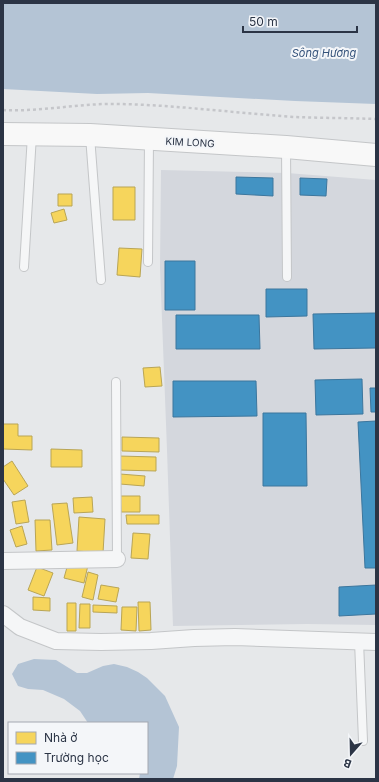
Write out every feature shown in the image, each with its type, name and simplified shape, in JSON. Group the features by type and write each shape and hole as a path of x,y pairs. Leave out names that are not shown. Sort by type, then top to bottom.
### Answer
{"main road":[{"name":"KIM LONG","path":"3,134 149,139 286,147 376,155"}],"street":[{"path":"3,561 117,559"},
{"path":"3,614 20,627 56,641 122,642 235,637 376,642"}],"lane":[{"path":"24,267 32,135"},
{"path":"90,136 101,280"},
{"path":"148,262 149,139"},
{"path":"286,147 287,277"},
{"path":"116,382 117,559"},
{"path":"359,641 363,742"}],"path":[{"path":"3,110 26,111 82,105 133,104 296,117 376,119"}],"shaded area":[{"path":"161,170 287,173 376,180 376,625 307,624 173,626 160,267"}],"water":[{"name":"Sông Hương","path":"3,3 376,3 376,104 148,93 97,94 3,89"},
{"path":"34,659 56,660 77,673 87,673 103,666 114,664 127,667 147,678 165,696 179,727 177,766 173,779 139,779 140,774 148,774 148,722 87,722 80,711 64,699 43,690 28,689 18,686 12,674 18,664"}],"building: Nhà ở":[{"path":"113,187 135,187 135,220 113,220"},
{"path":"58,194 72,194 72,206 58,206"},
{"path":"64,209 67,220 54,223 51,213"},
{"path":"119,248 142,249 140,277 117,275"},
{"path":"160,367 162,386 145,387 143,368"},
{"path":"3,424 18,424 18,436 32,436 32,450 3,449"},
{"path":"122,437 159,438 159,452 122,451"},
{"path":"51,449 82,450 82,467 51,467"},
{"path":"119,456 156,457 156,471 119,470"},
{"path":"12,461 28,486 14,495 3,479 3,467"},
{"path":"120,474 145,476 144,486 120,484"},
{"path":"120,496 140,496 140,512 121,512"},
{"path":"92,497 93,512 74,513 73,498"},
{"path":"25,500 29,522 16,524 12,502"},
{"path":"67,503 73,543 57,545 52,504"},
{"path":"126,515 159,515 159,524 127,524"},
{"path":"79,517 105,519 103,553 77,551"},
{"path":"35,520 50,520 52,550 36,551"},
{"path":"22,526 27,544 16,547 10,530"},
{"path":"133,533 150,534 148,559 131,558"},
{"path":"69,560 88,565 84,583 64,578"},
{"path":"37,567 53,573 44,596 28,590"},
{"path":"88,572 98,575 93,600 82,597"},
{"path":"101,585 119,588 116,602 98,599"},
{"path":"33,597 50,598 50,611 33,610"},
{"path":"138,602 150,602 151,630 139,631"},
{"path":"67,603 76,603 76,631 67,631"},
{"path":"80,604 90,604 90,628 79,628"},
{"path":"93,605 117,606 117,613 93,612"},
{"path":"122,607 137,607 136,631 121,630"}],"building: Trường học":[{"path":"236,177 273,178 273,196 236,194"},
{"path":"300,178 327,179 326,196 300,195"},
{"path":"165,261 195,261 195,310 165,310"},
{"path":"266,289 307,289 307,316 266,317"},
{"path":"376,313 376,348 314,349 313,314"},
{"path":"176,315 259,315 260,349 176,349"},
{"path":"362,379 363,414 316,415 315,380"},
{"path":"173,381 256,381 257,416 173,417"},
{"path":"370,388 376,388 376,412 371,412"},
{"path":"263,413 306,413 307,486 263,486"},
{"path":"376,421 376,568 365,568 358,422"},
{"path":"376,585 376,614 339,616 339,587"}]}
